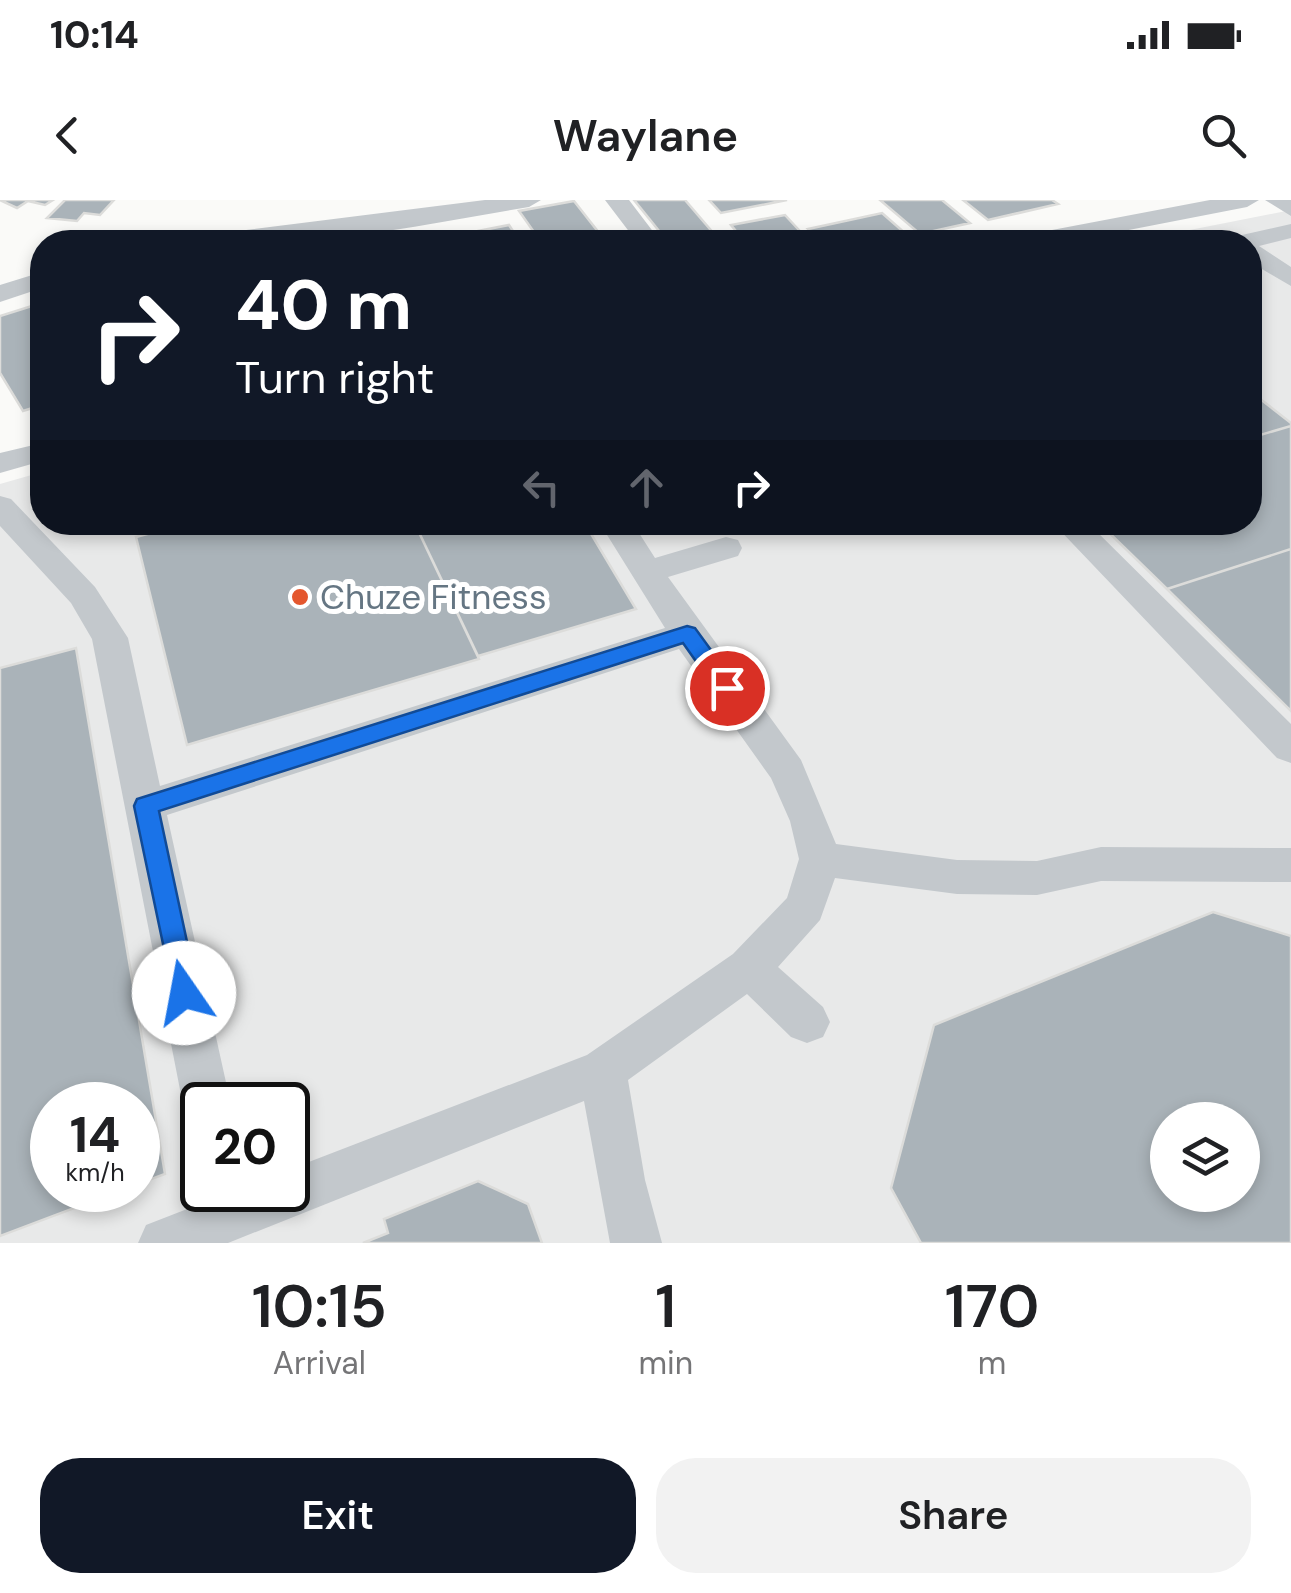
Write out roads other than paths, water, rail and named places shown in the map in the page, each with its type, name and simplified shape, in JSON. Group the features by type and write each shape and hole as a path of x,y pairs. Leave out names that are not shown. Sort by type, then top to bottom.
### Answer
{"street":[{"path":"326,230 529,200"},
{"path":"617,200 641,230"},
{"path":"1093,230 1247,200"},
{"path":"1278,200 1291,209"},
{"path":"1262,237 1291,230"},
{"path":"1262,259 1291,278"},
{"path":"0,294 30,284"},
{"path":"0,463 30,455"},
{"path":"0,506 83,595 110,638 202,1082"},
{"path":"164,1243 603,1071 749,968 804,907 820,859 810,821 787,771 687,634 624,535"},
{"path":"1081,535 1291,748"},
{"path":"647,572 726,548"},
{"path":"146,806 687,634"},
{"path":"820,859 1037,878 1102,864 1291,865"},
{"path":"749,968 807,1022"},
{"path":"603,1071 620,1180 636,1243"}],"place":[{"name":"Chuze Fitness","path":"300,597"}]}
